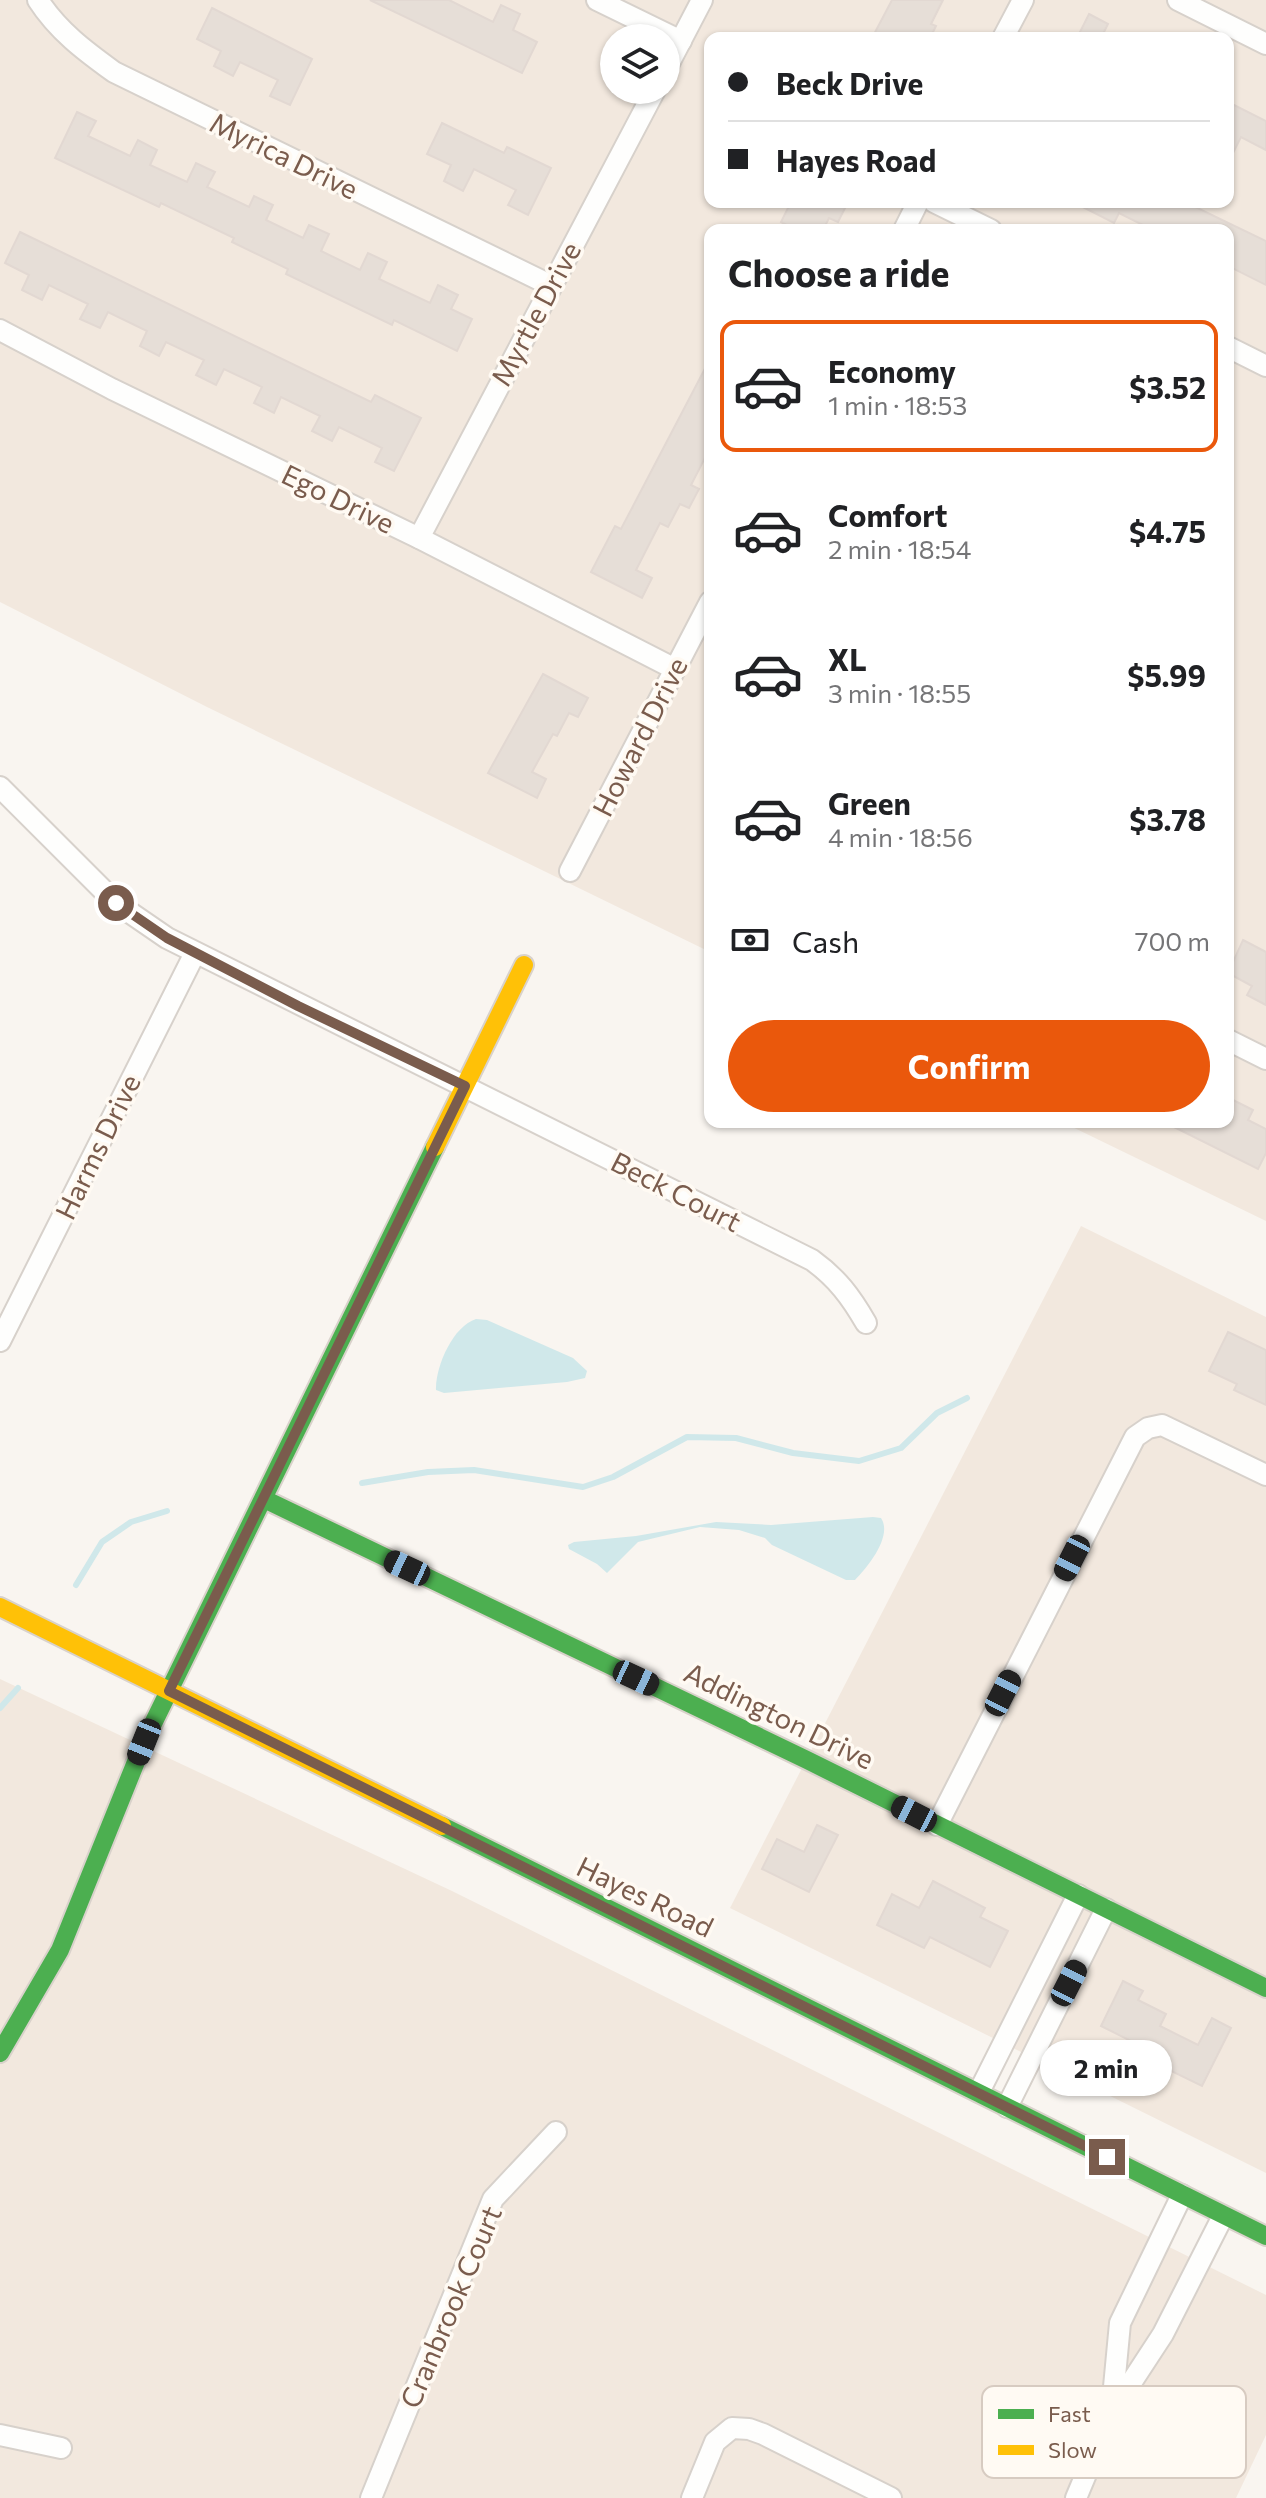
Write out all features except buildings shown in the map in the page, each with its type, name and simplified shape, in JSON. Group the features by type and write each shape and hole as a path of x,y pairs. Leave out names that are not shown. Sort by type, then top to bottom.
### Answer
{"street":[{"name":"Myrica Drive","path":"38,0 50,19 80,48 114,72 550,285"},
{"path":"597,0 681,41 702,0"},
{"path":"1006,32 1023,0"},
{"path":"1178,0 1266,44"},
{"name":"Myrtle Drive","path":"419,538 647,104"},
{"path":"946,208 979,224"},
{"name":"Ego Drive","path":"0,330 112,389 419,538 675,669"},
{"path":"1234,350 1266,366"},
{"name":"Howard Drive","path":"570,871 704,613"},
{"name":"Beck Court","path":"0,787 116,903 167,938 812,1260 848,1291 866,1323"},
{"name":"Harms Drive","path":"0,1341 195,953"},
{"path":"0,2053 60,1950 144,1742 524,965"},
{"path":"1234,1043 1266,1059"},
{"path":"937,1825 1135,1437 1148,1428 1162,1425 1266,1475"},
{"name":"Addington Drive","path":"264,1499 1266,1988"},
{"name":"Hayes Road","path":"0,1607 1266,2236"},
{"path":"979,2092 1078,1895"},
{"path":"1007,2107 1106,1909"},
{"name":"Cranbrook Court","path":"371,2498 493,2199 556,2132"},
{"path":"1114,2386 1120,2323 1182,2195"},
{"path":"1129,2386 1163,2334 1223,2216"},
{"path":"692,2498 715,2442 732,2428 763,2434 891,2498"},
{"path":"0,2435 61,2448"},
{"path":"1076,2498 1084,2478"}],"shaded area":[{"path":"0,0 1266,0 1266,1221 1074,1128 1234,1128 1234,224 704,224 704,949 207,707 0,602"},
{"path":"1081,1226 1266,1317 1266,2173 730,1908"},
{"path":"0,1679 452,1891 1266,2295 1266,2435 1246,2477 1246,2386 982,2386 982,2478 1246,2478 1236,2498 0,2498"}],"water":[{"path":"476,1319 487,1320 573,1358 587,1371 585,1378 444,1393 436,1390 447,1348 460,1330"},
{"path":"881,1518 884,1533 872,1559 855,1580 846,1580 772,1545 765,1538 739,1530 700,1527 638,1542 607,1573 569,1549 568,1545 716,1522 771,1525"}],"waterway":[{"path":"362,1483 428,1472 474,1470 583,1487 613,1477 687,1437 736,1438 793,1453 859,1461 901,1448 937,1413 967,1398"},
{"path":"76,1585 102,1542 131,1522 167,1511"},
{"path":"0,1708 18,1688"}],"traffic: fast":[{"path":"0,2053 60,1950 144,1742 435,1147"},
{"path":"264,1499 807,1760 1266,1988"},
{"path":"442,1826 1266,2236"}],"traffic: slow":[{"path":"435,1147 524,965"},
{"path":"0,1607 442,1826"}],"route":[{"path":"116,903 167,938 298,1006 465,1086 169,1691 1107,2157"}]}
